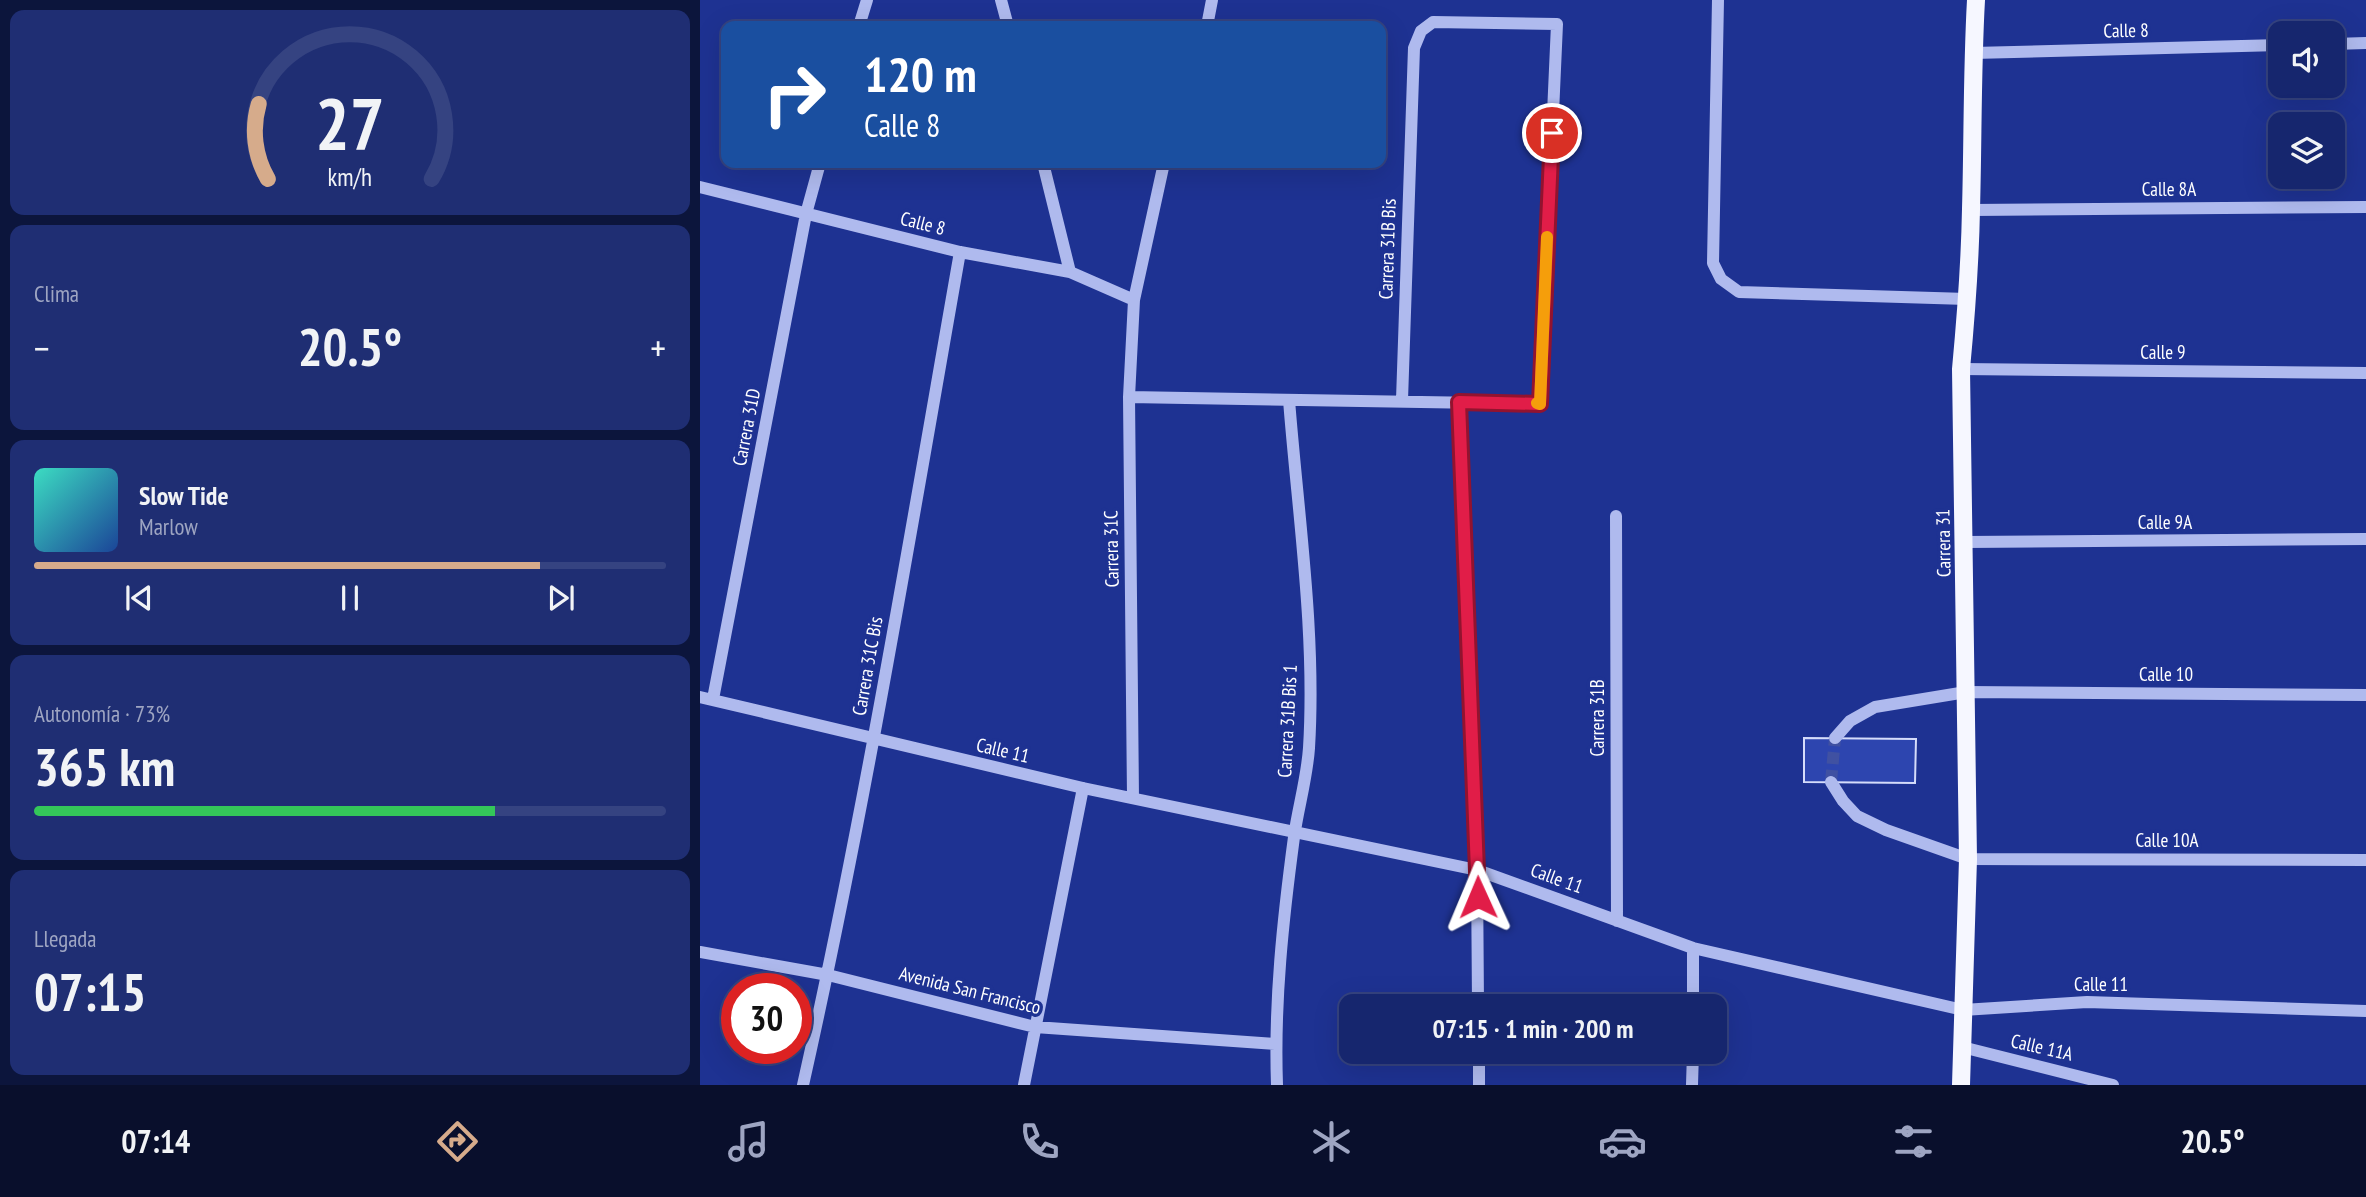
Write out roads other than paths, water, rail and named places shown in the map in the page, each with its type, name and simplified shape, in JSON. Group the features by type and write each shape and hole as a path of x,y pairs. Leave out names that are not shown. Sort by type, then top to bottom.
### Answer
{"main road":[{"name":"Carrera 31","path":"1961,1085 1968,859 1961,369 1968,299 1976,0"}],"street":[{"path":"861,21 867,0"},
{"path":"1002,0 1007,21"},
{"path":"1208,21 1212,0"},
{"path":"1718,0 1713,263 1721,279 1739,292 1968,299"},
{"name":"Carrera 31B Bis","path":"1402,400 1413,48 1421,31 1433,22 1557,24 1540,404 1459,402"},
{"path":"2345,44 2366,43"},
{"name":"Calle 8","path":"1973,53 2268,45"},
{"name":"Carrera 31D","path":"713,699 806,214 819,168"},
{"path":"1043,168 1070,272"},
{"name":"Carrera 31C","path":"1133,798 1129,397 1134,300 1163,168"},
{"name":"Calle 8","path":"700,187 960,252 1070,272 1134,300"},
{"name":"Calle 8A","path":"1971,210 2366,207"},
{"name":"Carrera 31C Bis","path":"803,1085 828,975 874,740 960,252"},
{"name":"Calle 9","path":"1961,369 2366,373"},
{"path":"1129,397 1459,402 1477,870 1478,994"},
{"name":"Carrera 31B Bis 1","path":"1277,1085 1275,1044 1281,944 1309,751 1311,669 1289,400"},
{"name":"Carrera 31B","path":"1616,516 1617,920"},
{"name":"Calle 9A","path":"1965,542 2366,539"},
{"name":"Calle 10","path":"1835,738 1850,720 1875,707 1966,692 2366,695"},
{"name":"Calle 11","path":"700,697 1083,788 1477,870 1693,948 1963,1010 2087,1002 2366,1011"},
{"name":"Calle 10A","path":"1831,782 1857,816 1886,830 1968,859 2366,860"},
{"path":"1024,1085 1083,788"},
{"path":"1693,948 1693,994"},
{"name":"Avenida San Francisco","path":"700,952 828,975 1035,1027 1275,1044"},
{"name":"Calle 11A","path":"1962,1047 2113,1085"},
{"path":"1479,1064 1479,1085"},
{"path":"1692,1085 1693,1064"}],"tunnel":[{"path":"1831,782 1835,738"}]}
